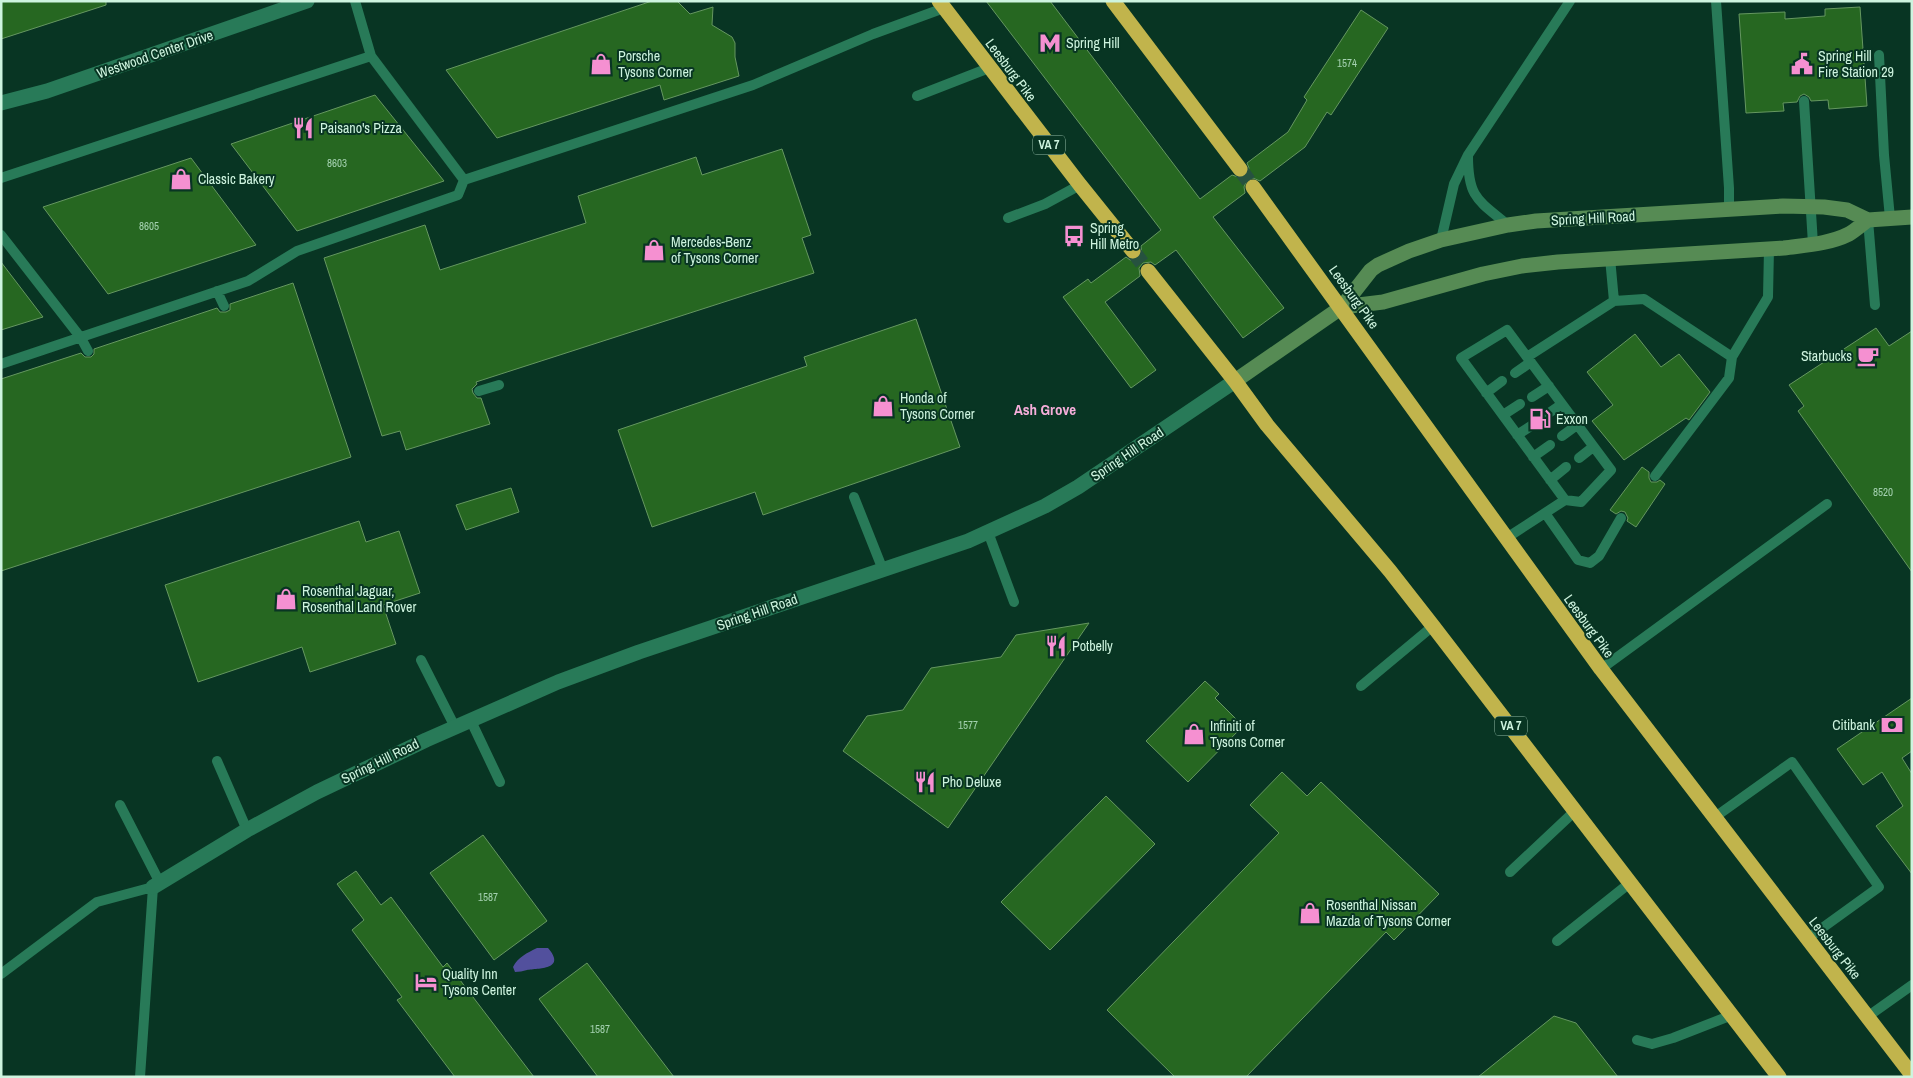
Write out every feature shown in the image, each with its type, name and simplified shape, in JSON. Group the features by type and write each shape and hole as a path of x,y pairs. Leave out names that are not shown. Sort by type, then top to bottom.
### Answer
{"highway":[{"path":"1113,1 1240,169"},
{"name":"Leesburg Pike","path":"941,4 1133,251"},
{"name":"Leesburg Pike","path":"1253,187 1342,308 1505,539 1601,669 1912,1075"},
{"name":"VA 7","path":"1148,271 1268,425 1434,626 1779,1077"}],"main road":[{"name":"Spring Hill Road","path":"1235,381 1342,308 1371,270 1378,264 1442,240 1508,225 1536,221 1810,206 1847,210 1868,220"},
{"name":"Spring Hill Road","path":"1342,308 1384,302 1475,276 1522,266 1610,258 1769,249 1813,244 1827,242 1850,233 1868,220 1912,217"}],"street":[{"name":"Westwood Center Drive","path":"1,104 84,78 307,1"},
{"name":"Spring Hill Road","path":"156,885 247,830 317,792 455,727 558,682 594,668 968,541 1045,506 1078,487 1235,381"}],"lane":[{"path":"355,1 371,56 464,180"},
{"path":"1442,240 1454,184 1468,155 1570,1"},
{"path":"1716,1 1730,210"},
{"path":"464,180 753,86 941,4"},
{"path":"1879,55 1884,155 1890,218"},
{"path":"1,178 371,56"},
{"path":"917,96 989,68"},
{"path":"1804,102 1813,244"},
{"path":"1468,155 1469,178 1474,194 1508,225"},
{"path":"1,364 248,280 297,251 458,195 464,180"},
{"path":"1008,218 1045,204 1080,185"},
{"path":"1868,220 1875,305"},
{"path":"1,235 81,338 88,351"},
{"path":"1655,476 1729,378 1732,357 1768,297 1769,249"},
{"path":"1610,258 1614,301"},
{"path":"217,291 224,306"},
{"path":"1515,373 1529,360 1614,301 1644,299 1732,357"},
{"path":"1505,539 1565,500 1581,502 1611,470 1507,330 1461,358 1565,500"},
{"path":"1486,393 1502,381"},
{"path":"479,391 499,385"},
{"path":"1532,397 1549,386"},
{"path":"1503,415 1520,404"},
{"path":"1546,415 1562,404"},
{"path":"1517,434 1534,424"},
{"path":"1562,436 1577,425"},
{"path":"1533,457 1550,445"},
{"path":"1579,458 1593,446"},
{"path":"1550,480 1566,466"},
{"path":"854,497 883,570"},
{"path":"1601,669 1827,504"},
{"path":"1545,513 1578,560 1590,563 1599,556 1621,518"},
{"path":"988,532 1014,602"},
{"path":"1361,686 1434,626"},
{"path":"421,660 455,727"},
{"path":"471,721 500,782"},
{"path":"217,761 247,830"},
{"path":"1715,817 1792,762 1879,887 1807,939"},
{"path":"120,805 156,885 140,1077"},
{"path":"1510,872 1576,810"},
{"path":"1557,941 1630,882"},
{"path":"1,974 97,902 156,885"},
{"path":"1867,1016 1912,985"},
{"path":"1637,1040 1652,1044 1673,1038 1732,1015"}],"shaded area":[{"path":"537,948 548,948 553,955 553,964 543,968 515,972 513,967 517,961"}],"building":[{"path":"1,1 106,1 106,5 1,39"},
{"name":"Porsche Tysons Corner","path":"652,1 677,1 690,14 713,7 712,25 732,37 735,43 735,57 739,76 664,100 660,85 497,138 446,70"},
{"path":"986,1 1050,1 1200,199 1232,175 1241,178 1246,176 1249,168 1247,163 1288,132 1307,100 1304,97 1361,10 1388,28 1331,115 1327,112 1305,147 1260,181 1253,178 1247,180 1244,187 1245,193 1213,217 1284,308 1243,338 1176,250 1155,265 1151,262 1143,263 1139,268 1140,276 1105,302 1156,370 1131,388 1063,297 1088,279 1091,283 1126,257 1130,260 1138,259 1142,254 1141,246 1161,230"},
{"path":"1860,7 1867,106 1829,109 1828,100 1811,101 1804,94 1800,96 1797,102 1783,103 1784,111 1746,113 1739,14 1785,12 1785,19 1825,16 1825,9"},
{"path":"375,95 444,181 297,231 231,144"},
{"name":"Mercedes-Benz of Tysons Corner","path":"782,149 811,235 802,238 814,273 476,382 477,384 472,389 473,393 477,398 481,398 490,424 406,450 400,431 382,436 324,258 425,225 440,270 586,223 578,196 696,157 702,175"},
{"path":"191,158 256,245 108,294 43,207"},
{"path":"1,262 43,317 1,330"},
{"path":"293,283 351,457 1,571 1,379 81,353 85,357 91,357 94,354 94,349 217,308 220,312 226,312 230,310 230,304"},
{"path":"916,319 960,447 763,515 755,492 652,527 618,430 807,366 804,357"},
{"path":"1876,328 1889,346 1912,331 1912,572 1798,411 1804,406 1789,385"},
{"path":"1635,334 1661,367 1679,354 1710,392 1689,420 1686,418 1624,460 1592,421 1613,405 1587,372"},
{"path":"1642,467 1649,472 1651,482 1660,480 1665,484 1636,527 1627,521 1628,518 1625,512 1621,511 1616,514 1610,510"},
{"path":"511,488 519,512 466,530 456,505"},
{"name":"Rosenthal Jaguar, Rosenthal Land Rover","path":"359,521 366,542 399,531 420,593 383,605 396,644 310,672 302,647 198,682 165,585"},
{"path":"1089,623 948,828 843,751 867,716 903,710 931,668 1001,657 1016,635"},
{"name":"Infiniti of Tysons Corner","path":"1205,681 1219,694 1215,698 1243,726 1188,782 1146,741"},
{"name":"Citibank","path":"1912,698 1912,751 1902,758 1912,774 1912,874 1876,826 1903,806 1882,772 1863,785 1837,749"},
{"name":"Rosenthal Nissan Mazda of Tysons Corner","path":"1282,772 1307,796 1321,782 1439,894 1394,940 1386,932 1246,1077 1175,1077 1107,1010 1279,833 1250,805"},
{"path":"1106,796 1155,844 1050,950 1001,902"},
{"name":"Quality Inn Tysons Center","path":"483,835 547,921 494,960 430,873"},
{"name":"Quality Inn Tysons Center","path":"356,871 381,905 391,897 443,967 447,963 534,1077 455,1077 397,1000 402,997 352,930 364,920 337,884"},
{"name":"Quality Inn Tysons Center","path":"587,963 674,1077 598,1077 539,999"},
{"path":"1554,1016 1576,1023 1618,1077 1478,1077"}],"tunnel":[{"path":"1240,169 1253,187"},
{"path":"1133,251 1148,271"}],"place":[{"name":"Spring Hill","path":"1050,43"},
{"name":"Porsche Tysons Corner","path":"601,64"},
{"name":"Spring Hill Fire Station 29","path":"1802,64"},
{"name":"Paisano's Pizza","path":"303,128"},
{"name":"Classic Bakery","path":"181,179"},
{"name":"Spring Hill Metro","path":"1074,236"},
{"name":"Mercedes-Benz of Tysons Corner","path":"654,250"},
{"name":"Starbucks","path":"1868,356"},
{"name":"Honda of Tysons Corner","path":"883,406"},
{"name":"Exxon","path":"1540,419"},
{"name":"Rosenthal Jaguar, Rosenthal Land Rover","path":"286,599"},
{"name":"Potbelly","path":"1056,646"},
{"name":"Citibank","path":"1892,725"},
{"name":"Infiniti of Tysons Corner","path":"1194,734"},
{"name":"Pho Deluxe","path":"925,782"},
{"name":"Rosenthal Nissan Mazda of Tysons Corner","path":"1310,913"},
{"name":"Quality Inn Tysons Center","path":"426,982"}],"district":[{"name":"Ash Grove","path":"1045,409"}]}
